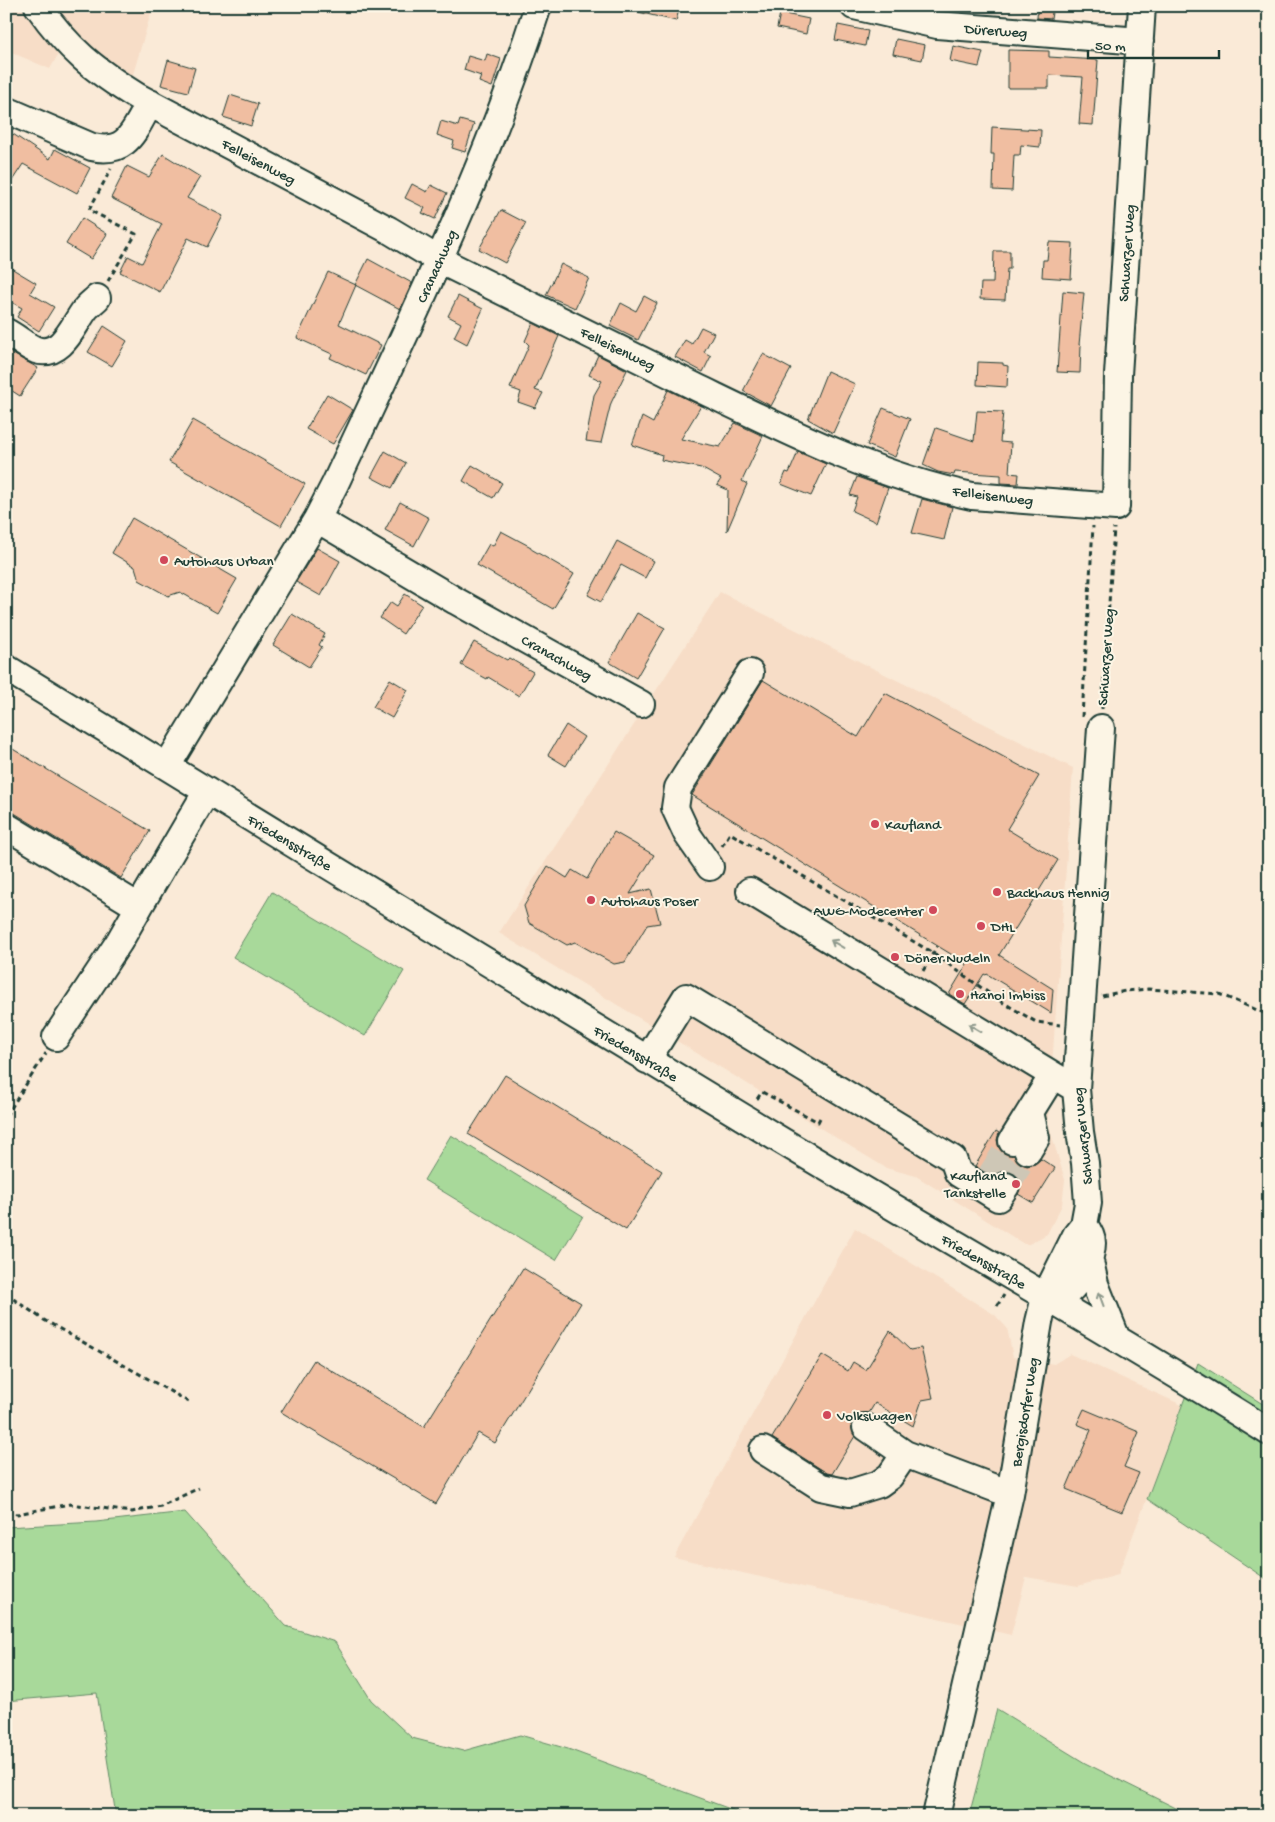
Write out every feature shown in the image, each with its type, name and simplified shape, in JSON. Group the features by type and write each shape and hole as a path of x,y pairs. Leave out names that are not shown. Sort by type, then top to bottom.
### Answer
{"street":[{"name":"Felleisenweg","path":"38,6 74,52 112,81 150,103 389,230 439,260 767,422 888,472 952,492 972,496 1116,508"},
{"name":"Cranachweg","path":"167,766 317,519 439,260 490,143 538,6"},
{"name":"Dürerweg","path":"854,6 937,26 1140,41"},
{"name":"Schwarzer Weg","path":"1116,508 1118,375 1142,6"},
{"path":"6,110 103,150 114,149 131,136 150,103"},
{"path":"6,332 37,350 55,348 65,341 84,310 98,298"},
{"name":"Cranachweg","path":"317,519 456,601 641,704"},
{"name":"Friedensstraße","path":"6,668 647,1060 1117,1339 1269,1432"},
{"path":"710,867 687,834 675,808 678,788 750,673"},
{"name":"Schwarzer Weg","path":"1045,1297 1076,1235 1084,1225 1088,1203 1088,1186 1076,1089 1100,728"},
{"path":"56,1037 120,942 207,791"},
{"path":"6,826 139,907"},
{"path":"750,891 1076,1089"},
{"path":"647,1060 686,997 953,1159 958,1173 993,1184"},
{"path":"1020,1146 1030,1112 1053,1075"},
{"path":"1045,1297 1058,1297 1067,1292 1083,1273 1090,1257 1092,1242 1090,1234 1084,1225"},
{"path":"1090,1257 1095,1284 1117,1339"},
{"name":"Bergisdorfer Weg","path":"936,1816 1003,1528 1045,1297"},
{"path":"866,1427 905,1454 1010,1494"},
{"path":"763,1450 821,1487 850,1493 879,1484 890,1476 905,1454"}],"path":[{"path":"98,298 136,234 89,210 116,159 114,149"},
{"name":"Schwarzer Weg","path":"1100,728 1116,508"},
{"path":"710,867 730,833 933,953 997,999 1036,1022 1064,1026"},
{"path":"912,990 937,946"},
{"path":"1082,1000 1125,991 1148,989 1219,994 1269,1015"},
{"path":"6,1116 56,1037"},
{"path":"758,1099 762,1092 818,1122 820,1118"},
{"path":"6,1294 44,1320 189,1402"},
{"path":"6,1512 17,1514 70,1504 132,1512 161,1506 199,1488"}],"shaded area":[{"path":"6,6 25,6 60,51 50,69 6,50"},
{"path":"63,6 153,6 131,81 117,73 59,19"},
{"path":"720,592 1073,768 1048,1123 1065,1180 1062,1205 1047,1234 1029,1244 1024,1244 916,1176 886,1168 499,933"},
{"path":"855,1228 995,1315 1007,1328 1013,1357 1054,1364 1070,1354 1182,1405 1118,1575 1078,1586 1026,1577 1011,1635 674,1557"}],"green space":[{"path":"272,892 404,971 365,1036 233,957"},
{"path":"451,1135 583,1216 556,1260 424,1180"},
{"path":"1198,1363 1269,1408 1269,1581 1147,1499"},
{"path":"185,1512 286,1626 335,1642 371,1700 412,1738 463,1751 520,1735 568,1749 749,1816 116,1816 97,1693 6,1701 6,1527 96,1522"},
{"path":"997,1709 1085,1763 1192,1816 954,1816 956,1811 971,1808"}],"building":[{"path":"638,6 680,6 676,21 638,12"},
{"path":"1038,6 1053,6 1051,19 1037,18"},
{"path":"780,13 809,19 806,34 777,28"},
{"path":"838,25 868,31 865,46 835,40"},
{"path":"896,39 925,45 922,60 893,54"},
{"path":"953,46 983,52 979,67 950,61"},
{"path":"1008,50 1049,51 1049,57 1098,60 1093,125 1079,124 1083,77 1049,75 1049,88 1008,88"},
{"path":"487,54 501,59 492,87 479,82 481,76 464,70 468,56 485,61"},
{"path":"168,60 195,68 188,92 161,85"},
{"path":"230,95 258,104 251,126 223,117"},
{"path":"460,120 474,124 465,152 452,148 454,141 437,135 441,121 458,126"},
{"path":"992,127 1041,130 1040,147 1021,145 1020,155 1014,155 1012,191 993,190 994,154 991,154"},
{"path":"13,134 50,159 55,149 90,168 77,193 23,164 6,190 6,144"},
{"path":"163,154 200,177 187,198 223,216 207,247 188,238 160,292 120,272 128,256 142,263 162,224 111,198 127,166 149,177"},
{"path":"412,184 427,192 431,185 447,193 435,219 422,213 425,208 405,198"},
{"path":"501,210 526,223 505,263 479,249"},
{"path":"82,218 107,234 91,259 66,244"},
{"path":"1049,242 1073,243 1071,279 1042,277 1043,260 1047,260"},
{"path":"994,251 1010,251 1010,269 1007,269 1005,300 980,299 981,283 993,283"},
{"path":"368,259 412,283 400,309 355,285"},
{"path":"561,264 589,278 575,308 546,295"},
{"path":"6,265 36,283 30,293 54,307 39,331 17,317 22,308 6,299"},
{"path":"328,272 356,285 339,324 381,345 366,375 330,358 332,354 297,338"},
{"path":"1063,291 1084,293 1079,345 1081,345 1080,373 1057,372"},
{"path":"458,296 483,309 467,344 454,337 461,323 448,316"},
{"path":"644,296 657,303 638,340 610,326 621,303 636,311"},
{"path":"533,323 559,336 535,390 543,393 535,408 518,402 521,392 510,388 529,345 525,341"},
{"path":"104,326 127,341 112,366 88,352"},
{"path":"701,327 714,333 704,352 711,356 703,372 675,357 685,340 692,344"},
{"path":"6,350 38,368 20,396 6,387"},
{"path":"763,354 791,369 771,406 743,391"},
{"path":"598,355 627,370 611,403 601,443 586,441 594,395 602,381 589,375"},
{"path":"978,362 1003,363 1003,365 1008,366 1007,387 977,385"},
{"path":"827,371 855,384 833,433 808,419"},
{"path":"668,390 701,406 681,439 720,447 735,423 763,436 742,481 747,484 727,531 728,490 717,485 721,479 701,468 661,460 662,455 632,445 642,417 653,423"},
{"path":"327,394 353,410 333,444 306,429"},
{"path":"883,408 910,419 895,457 867,445"},
{"path":"977,411 1003,412 1000,442 1011,443 1009,473 1019,474 1018,484 1001,483 1001,475 955,472 954,475 938,472 923,465 936,428 974,441"},
{"path":"193,420 305,484 281,526 169,462"},
{"path":"385,451 406,463 392,488 371,477"},
{"path":"798,452 826,464 811,496 781,484 786,472 789,473"},
{"path":"472,465 502,483 493,498 463,481"},
{"path":"857,477 888,488 876,522 852,511 857,497 850,495"},
{"path":"922,499 952,507 944,540 912,533"},
{"path":"400,502 429,518 414,546 385,530"},
{"name":"Autohaus Urban","path":"132,518 237,579 217,613 180,592 168,596 139,580 135,567 112,553"},
{"path":"501,531 574,574 553,609 477,565 489,544 493,546"},
{"path":"617,541 654,561 645,578 621,565 601,602 588,595"},
{"path":"317,548 340,561 321,596 296,582"},
{"path":"405,594 422,605 403,634 380,618 391,602 397,606"},
{"path":"637,613 665,628 636,678 609,662"},
{"path":"292,614 325,634 319,645 322,647 309,667 273,645"},
{"path":"474,642 507,660 509,658 533,672 519,696 488,677 487,679 461,665"},
{"path":"390,679 408,690 392,718 373,707"},
{"name":"Kaufland","path":"763,680 858,737 885,693 1039,776 1007,829 1058,860 999,955 1053,989 1051,1013 987,974 984,974 965,1004 949,994 967,964 692,795"},
{"path":"566,725 584,737 566,766 548,755"},
{"path":"6,745 150,831 121,878 6,808"},
{"name":"Autohaus Poser","path":"614,832 654,855 630,894 651,889 660,923 647,925 625,962 614,964 575,942 567,945 529,923 524,906 548,866 567,878 572,870 587,879"},
{"path":"505,1075 662,1171 626,1230 468,1134"},
{"path":"996,1131 999,1133 997,1140 999,1148 1004,1153 1014,1155 1020,1163 1027,1166 1035,1164 1041,1159 1055,1168 1033,1203 1018,1194 1021,1187 1020,1180 1014,1173 1000,1172 994,1178 975,1166"},
{"path":"523,1268 581,1303 495,1443 478,1433 436,1504 281,1412 314,1360 424,1427"},
{"name":"Volkswagen","path":"890,1331 910,1350 921,1348 933,1398 922,1400 913,1426 875,1403 869,1413 860,1413 853,1419 851,1426 855,1436 832,1474 827,1473 772,1438 822,1355 848,1371 853,1362 866,1370"},
{"path":"1084,1409 1139,1432 1124,1467 1139,1473 1122,1512 1066,1489 1091,1430 1077,1424"}],"tunnel":[{"path":"990,1176 1012,1141"},
{"path":"1006,1186 1028,1151"}],"place":[{"name":"Autohaus Urban","path":"164,560"},
{"name":"Kaufland","path":"875,824"},
{"name":"Backhaus Hennig","path":"997,892"},
{"name":"Autohaus Poser","path":"591,900"},
{"name":"AWG-Modecenter","path":"933,910"},
{"name":"DHL","path":"981,926"},
{"name":"Döner Nudeln","path":"895,957"},
{"name":"Hanoi Imbiss","path":"960,994"},
{"name":"Kaufland Tankstelle","path":"1016,1184"},
{"name":"Volkswagen","path":"827,1415"}]}
